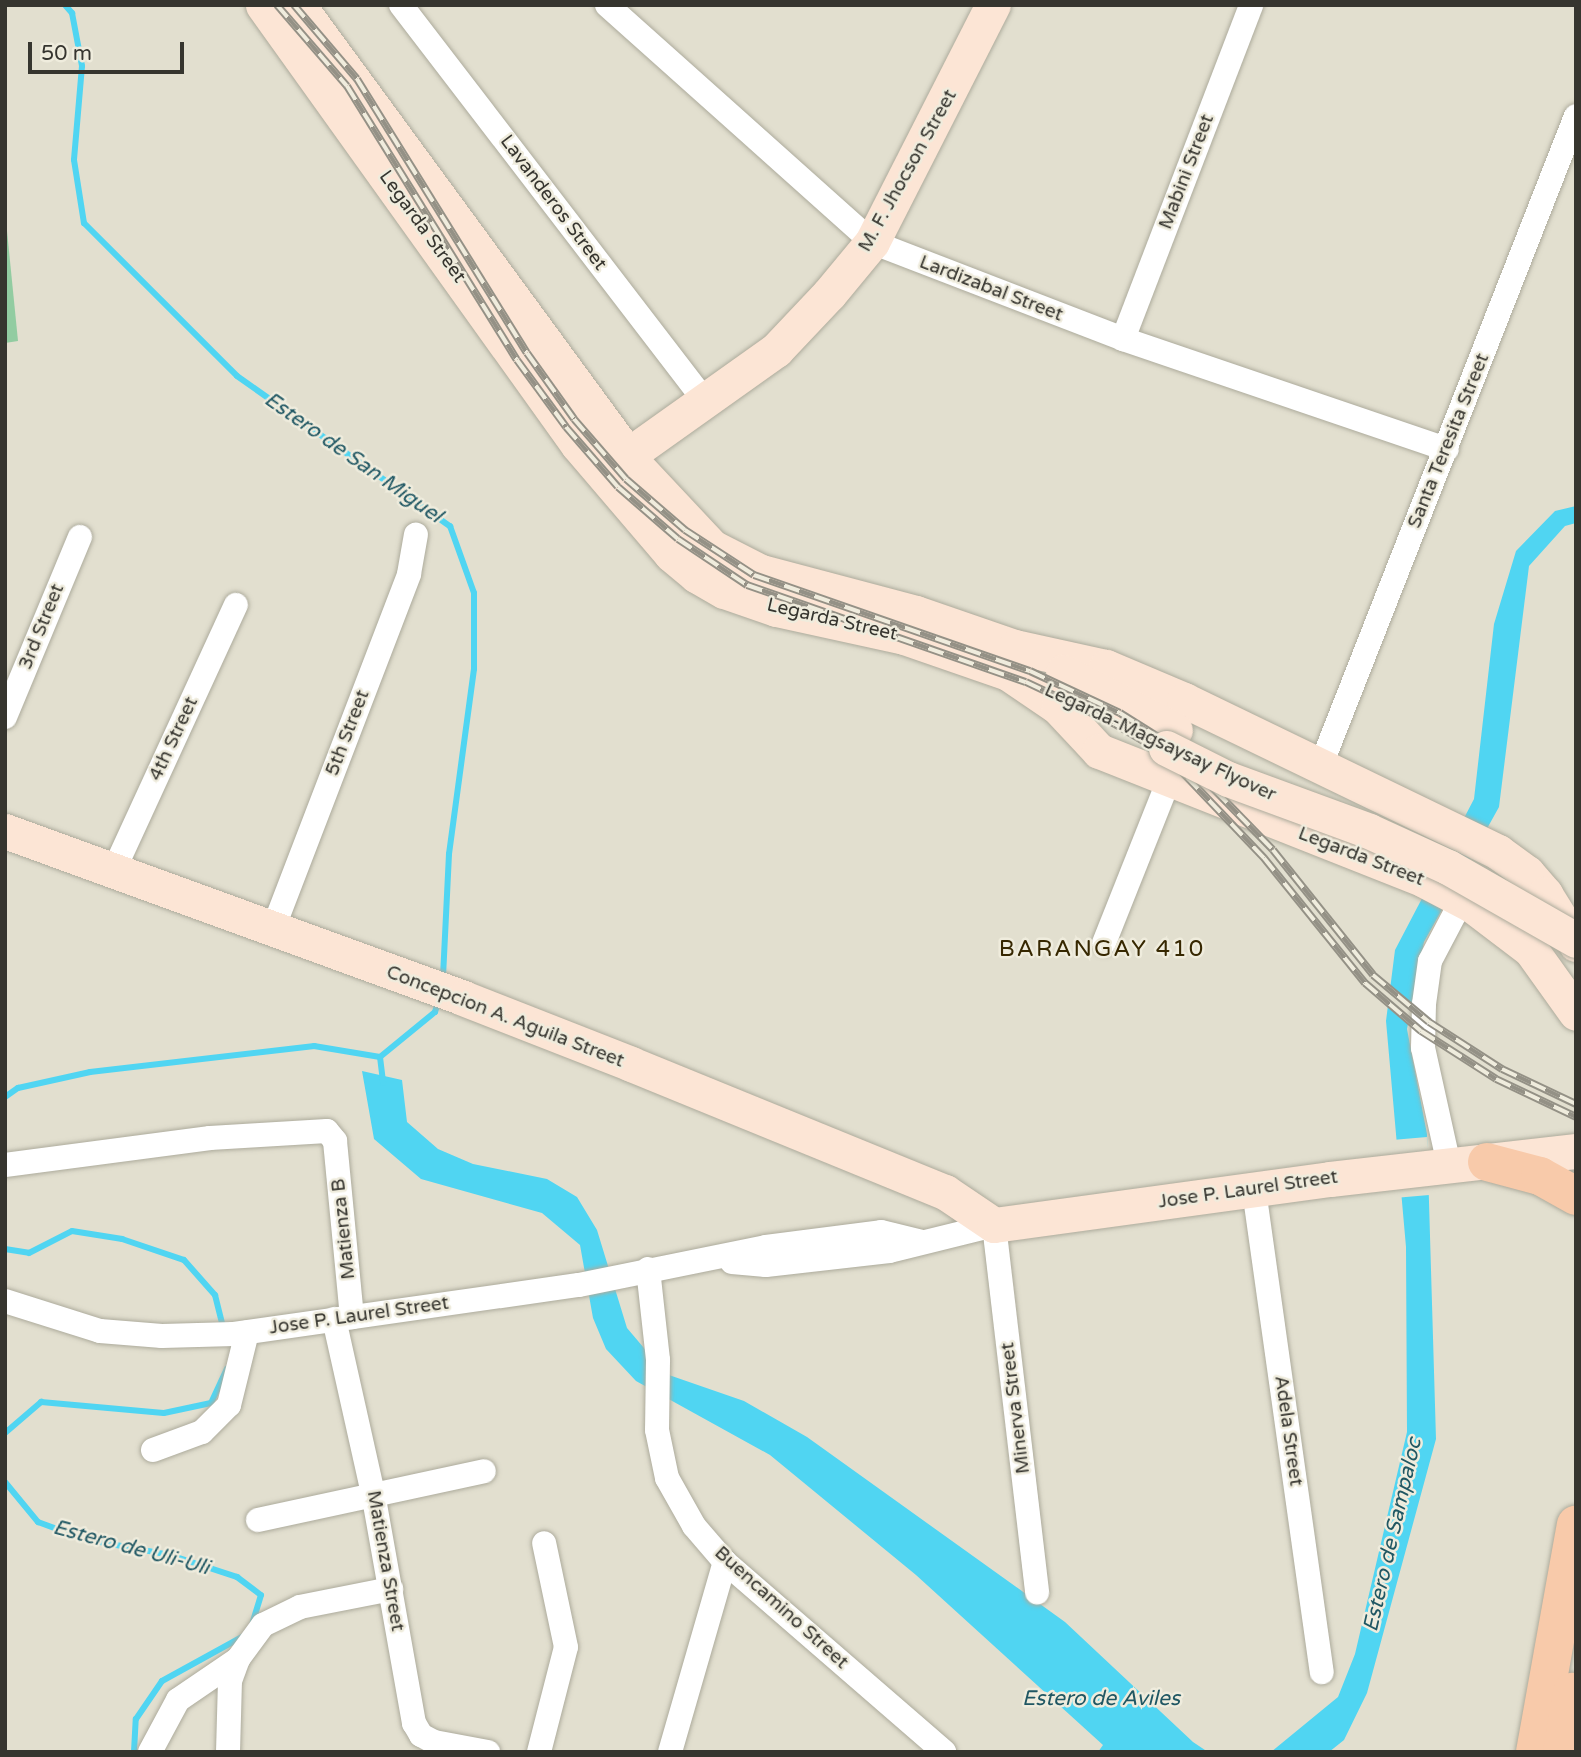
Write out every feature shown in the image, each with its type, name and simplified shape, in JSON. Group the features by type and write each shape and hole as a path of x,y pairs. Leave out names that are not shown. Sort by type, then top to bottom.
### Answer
{"main road":[{"name":"Legarda Street","path":"263,5 615,465"},
{"name":"Legarda Street","path":"298,5 615,465 671,554 723,591 796,614 1011,660 1106,667 1321,765 1477,841 1527,873 1573,929"},
{"name":"M. F. Jhocson Street","path":"615,465 776,350 872,242 993,5"},
{"name":"Legarda-Magsaysay Flyover","path":"1011,660 1171,752 1228,779 1369,831 1573,929"},
{"name":"Legarda Street","path":"1171,752 1263,818 1453,895 1531,950 1576,1013"},
{"name":"Concepcion A. Aguila Street","path":"5,831 418,984 463,998 945,1192 994,1225"},
{"path":"1453,895 1477,841"},
{"path":"1539,1156 1576,1128"},
{"name":"Jose P. Laurel Street","path":"994,1225 1576,1151"},
{"path":"1487,1162 1540,1176 1576,1196"},
{"path":"1535,1752 1576,1525"},
{"path":"1562,1752 1576,1666"}],"street":[{"name":"Lavanderos Street","path":"401,5 704,400"},
{"name":"Lardizabal Street","path":"607,5 872,242 1123,339 1447,449"},
{"name":"Mabini Street","path":"1123,339 1251,5"},
{"name":"Santa Teresita Street","path":"1321,765 1576,116"},
{"name":"5th Street","path":"273,929 409,574 416,535"},
{"name":"3rd Street","path":"5,717 80,537"},
{"name":"4th Street","path":"113,872 236,605"},
{"path":"1104,943 1171,752"},
{"path":"1426,1169 1423,1048 1425,982 1453,895"},
{"name":"Matienza B","path":"5,1165 292,1130 327,1131 335,1141 343,1318"},
{"name":"Adela Street","path":"1254,1190 1322,1672"},
{"name":"Jose P. Laurel Street","path":"5,1301 100,1331 162,1336 240,1333 579,1285 643,1270 715,1260 766,1265 808,1262 922,1242 994,1225"},
{"name":"Minerva Street","path":"994,1225 1037,1592"},
{"name":"Buencamino Street","path":"643,1270 658,1360 655,1401 667,1478 694,1526 725,1562 944,1752"},
{"name":"Matienza Street","path":"343,1318 414,1723 421,1735 434,1742 488,1752"},
{"path":"153,1450 202,1432 229,1405 240,1333"},
{"path":"258,1520 484,1471"},
{"path":"539,1752 566,1647 544,1543"},
{"path":"670,1752 725,1562"},
{"path":"150,1752 178,1700 238,1658 263,1625 283,1612 391,1589"},
{"path":"228,1752 230,1681 238,1658"}],"green space":[{"path":"5,211 18,341 5,343"}],"water":[{"name":"Estero de Sampaloc","path":"1576,506 1576,523 1565,526 1529,566 1499,807 1424,942 1407,1029 1427,1134 1436,1439 1367,1693 1344,1740 1329,1752 1271,1752 1338,1697 1355,1654 1407,1432 1406,1247 1386,1021 1395,950 1474,799 1494,624 1516,551 1555,511"},
{"name":"Estero de Aviles","path":"362,1071 402,1080 407,1122 438,1149 473,1164 547,1179 577,1197 597,1230 627,1328 666,1374 744,1401 807,1437 1065,1622 1193,1742 1208,1752 1098,1752 1103,1745 916,1575 770,1455 636,1381 606,1349 593,1318 580,1245 542,1213 421,1179 374,1139"}],"pier":[{"path":"1387,983 1415,1006 1411,1027 1384,1004"},
{"path":"1427,1137 1432,1195 1400,1198 1395,1140"}],"waterway":[{"name":"Estero de San Miguel","path":"65,5 72,13 82,66 74,160 84,223 237,376 450,526 474,593 474,669 449,854 443,978"},
{"name":"Estero de Uli-Uli","path":"5,1097 18,1088 90,1072 314,1046 380,1057 435,1012 438,1002"},
{"name":"Estero de Aviles","path":"380,1057 383,1083"},
{"name":"Estero de Uli-Uli","path":"5,1249 29,1253 72,1231 122,1239 184,1260 215,1295 223,1327"},
{"name":"Estero de Uli-Uli","path":"5,1433 41,1402 164,1413 211,1403 227,1368"},
{"name":"Estero de Uli-Uli","path":"5,1482 38,1522 84,1539 170,1555 237,1577 261,1595 253,1622"},
{"name":"Estero de Uli-Uli","path":"134,1752 136,1719 162,1681 244,1636"}],"railway":[{"path":"277,5 347,86 517,360 566,427 618,487 678,539 747,585 1026,682 1115,724 1165,754 1264,858 1365,983 1421,1031 1496,1079 1576,1117"},
{"path":"294,5 357,79 527,353 574,419 626,479 685,530 754,575 1030,671 1120,713 1171,745 1273,850 1373,975 1429,1022 1502,1069 1576,1104"}],"district":[{"name":"BARANGAY 410","path":"1102,949"}]}
